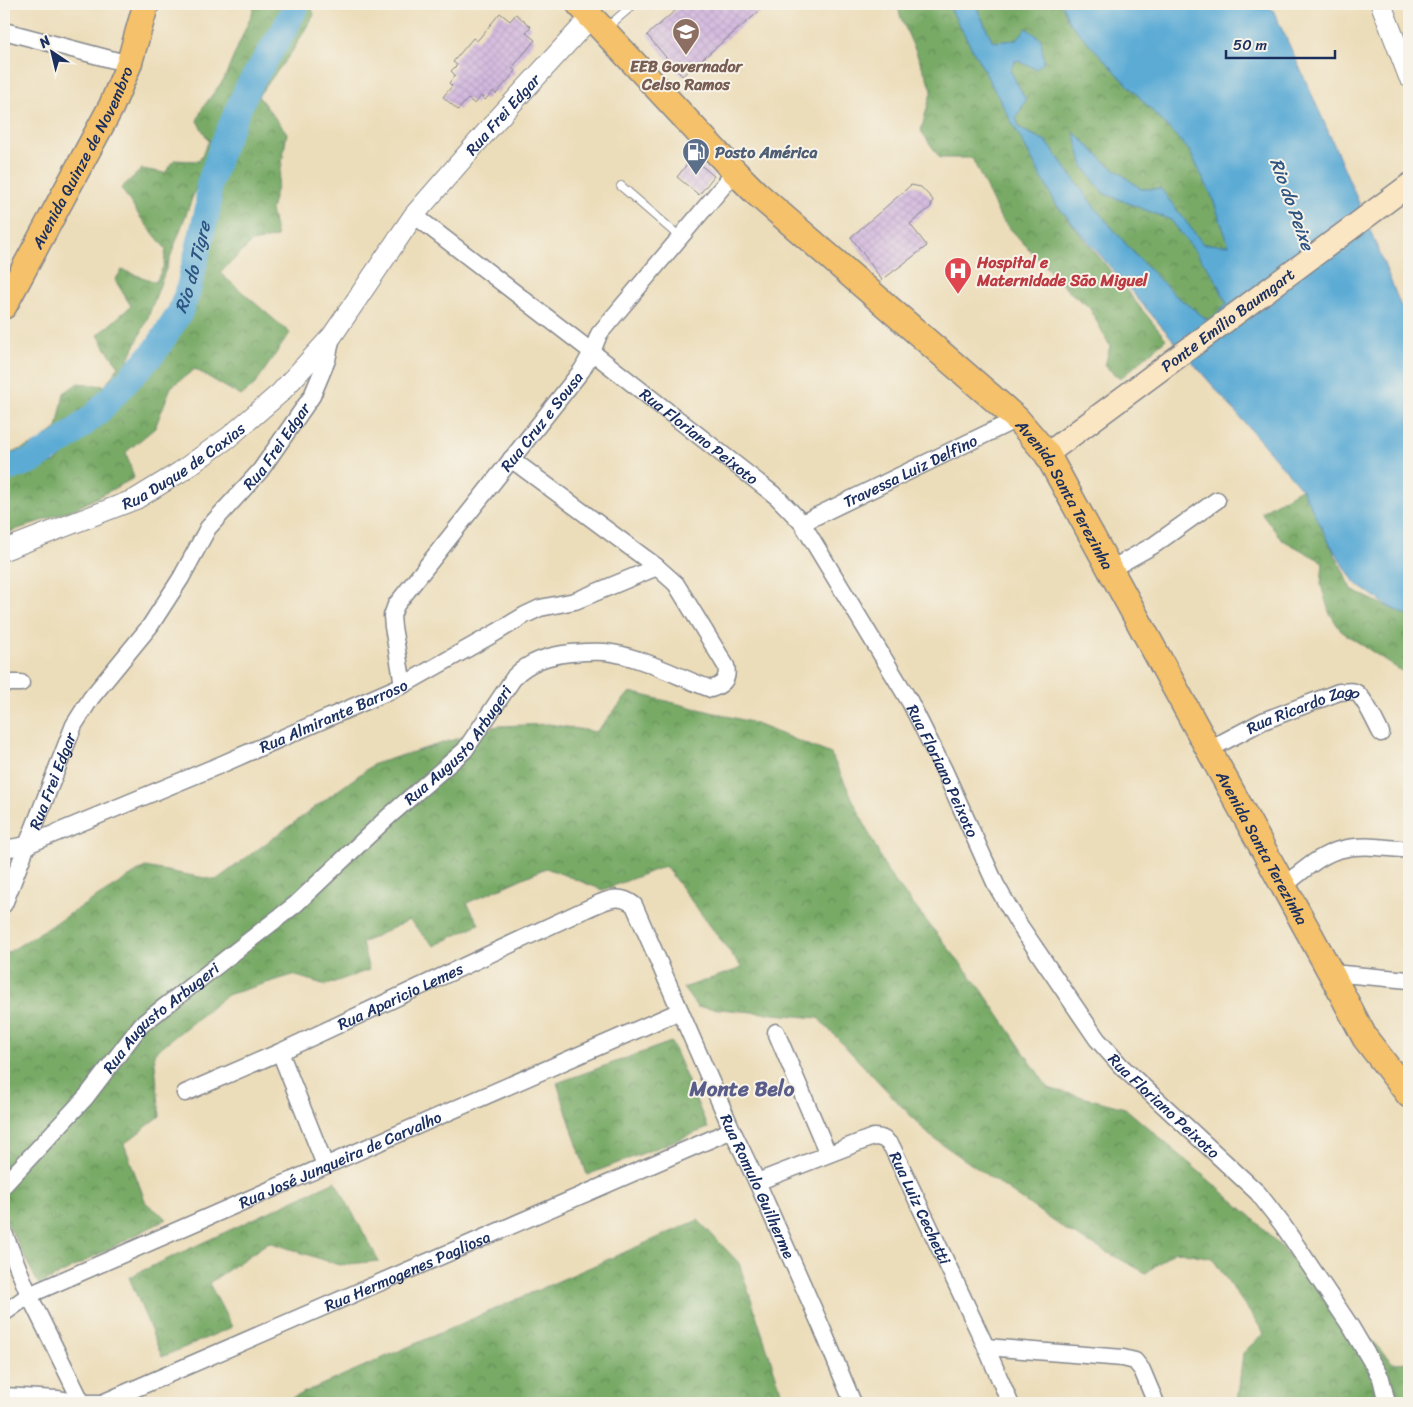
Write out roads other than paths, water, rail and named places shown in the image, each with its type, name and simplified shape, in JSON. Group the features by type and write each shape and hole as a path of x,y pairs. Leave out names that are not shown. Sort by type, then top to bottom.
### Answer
{"main road":[{"name":"Avenida Quinze de Novembro","path":"4,306 111,107 129,64 146,4"},
{"name":"Avenida Santa Terezinha","path":"591,17 735,172 1017,419 1047,454 1111,568 1365,1038 1409,1096"},
{"name":"Ponte Emílio Baumgart","path":"1047,454 1409,186"}],"street":[{"path":"1381,4 1409,77"},
{"name":"Rua Frei Edgar","path":"4,904 74,725 91,698 150,626 181,578 208,528 260,471 312,396 327,360 332,336 414,215 495,122 591,17"},
{"path":"4,31 129,64"},
{"name":"Rua Cruz e Sousa","path":"403,685 392,627 392,616 396,605 582,370 599,334 735,172"},
{"name":"Rua Floriano Peixoto","path":"414,215 777,497 802,523 910,702 944,770 996,885 1018,923 1097,1039 1122,1066 1258,1192 1282,1224 1351,1327 1381,1378 1387,1403"},
{"name":"Rua Duque de Caxias","path":"4,550 136,500 180,472 229,437 280,393 332,336"},
{"name":"Travessa Luiz Delfino","path":"802,523 1017,419"},
{"name":"Rua Augusto Arbugeri","path":"4,1185 86,1097 141,1025 296,904 388,817 459,756 515,676 525,667 534,662 560,654 606,652 623,655 711,689 720,686 728,674 726,666 676,584 657,567 511,459"},
{"path":"1111,568 1154,545 1217,500"},
{"name":"Rua Almirante Barroso","path":"4,849 27,845 220,765 403,685 540,608 576,601 657,567"},
{"path":"4,683 21,683"},
{"name":"Rua Ricardo Zago","path":"1208,750 1263,721 1331,695 1349,691 1356,692 1362,699 1381,733"},
{"path":"1283,886 1320,858 1341,849 1362,847 1409,850"},
{"name":"Rua Romulo Guilherme","path":"616,897 626,898 634,905 853,1403"},
{"name":"Rua Aparicio Lemes","path":"184,1093 280,1052 582,911 616,897"},
{"path":"1331,973 1409,980"},
{"name":"Rua José Junqueira de Carvalho","path":"4,1313 29,1296 680,1011"},
{"path":"776,1032 828,1154"},
{"path":"280,1052 325,1165"},
{"name":"Rua Hermogenes Pagliosa","path":"4,1396 102,1403 732,1130"},
{"name":"Rua Luiz Cechetti","path":"757,1182 873,1137 887,1140 986,1347 1010,1403"},
{"path":"4,1233 29,1296 82,1403"},
{"path":"986,1347 1123,1358 1135,1361 1142,1370 1156,1403"}],"lane":[{"path":"591,17 634,4"},
{"path":"621,186 680,237"}],"water":[{"name":"Rio do Peixe","path":"948,4 975,4 993,42 1017,40 1026,28 1041,39 1044,62 1036,69 1016,60 1010,70 1026,100 1016,118 1020,129 1046,141 1096,209 1138,258 1175,295 1209,321 1227,304 1214,276 1171,220 1103,193 1083,166 1074,132 1104,161 1141,189 1161,189 1203,244 1229,245 1211,194 1189,150 1069,22 1062,4 1267,4 1273,10 1340,158 1402,309 1409,316 1409,616 1391,608 1355,583 1329,542 1301,488 1056,204"}],"waterway":[{"name":"Rio do Tigre","path":"4,470 33,460 67,438 97,413 155,351 179,314 188,291 208,208 209,185 223,144 248,87 284,30 297,4"}],"place":[{"name":"EEB Governador Celso Ramos","path":"686,56"},
{"name":"Posto América","path":"696,176"},
{"name":"Hospital e Maternidade São Miguel","path":"958,295"}],"district":[{"name":"Monte Belo","path":"742,1089"}]}
